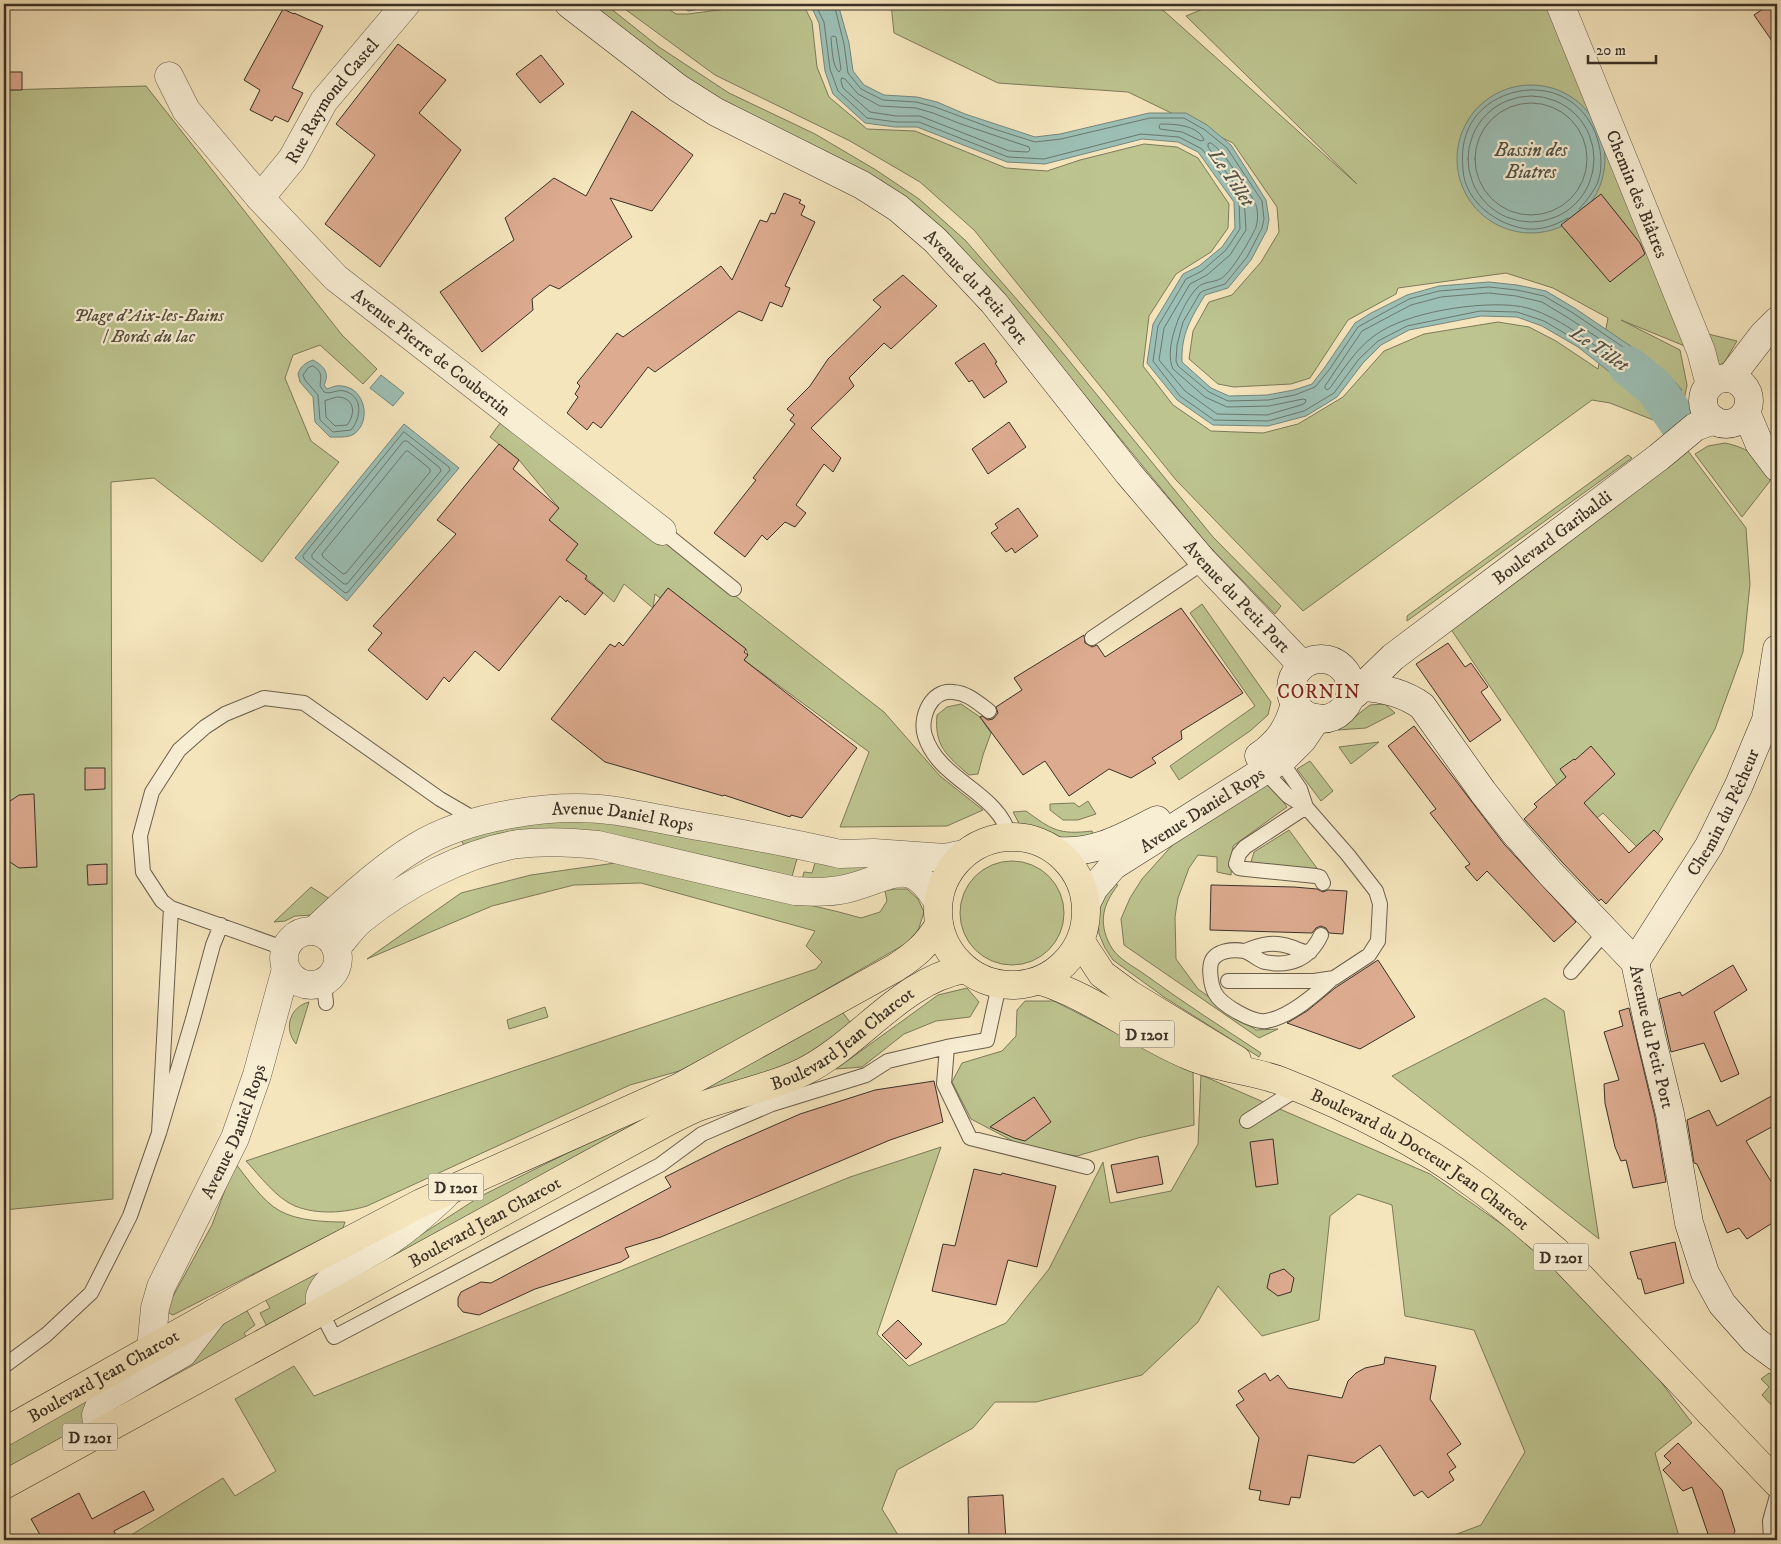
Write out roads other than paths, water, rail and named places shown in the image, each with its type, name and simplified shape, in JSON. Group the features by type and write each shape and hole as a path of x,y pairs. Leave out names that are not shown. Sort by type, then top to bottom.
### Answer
{"main road":[{"path":"1026,838 1042,843 1057,851 1071,865 1081,883 1086,902 1087,916 1081,942 1071,958 1058,971 1042,980 1026,985 999,985 978,978 965,969 953,957 944,942 939,914 943,884 951,868 964,854 993,839 1026,838"},
{"name":"Boulevard Jean Charcot","path":"4,1432 214,1313 421,1203 680,1087 895,968 917,953 929,941 939,914"},
{"name":"Boulevard du Docteur Jean Charcot","path":"1081,942 1102,974 1128,994 1258,1073"},
{"name":"Boulevard Jean Charcot","path":"4,1485 696,1108 802,1072 834,1053 910,992 931,979 952,971 965,969"},
{"name":"Boulevard du Docteur Jean Charcot","path":"1042,980 1081,996 1190,1056 1216,1065 1258,1073 1299,1088 1394,1132 1440,1160 1476,1185 1557,1252 1777,1483"}],"street":[{"name":"Rue Raymond Castel","path":"260,198 292,159 324,101 406,4"},
{"name":"Avenue du Petit Port","path":"569,4 678,88 716,112 862,185 898,208 935,240 994,303 1124,466 1204,562 1302,665"},
{"name":"Chemin des Biâtres","path":"1560,4 1722,405"},
{"name":"Avenue Pierre de Coubertin","path":"169,76 186,110 260,198 336,278 662,531"},
{"name":"Boulevard Garibaldi","path":"1355,693 1393,657 1659,457 1722,405 1765,336 1777,322"},
{"path":"1722,405 1760,443 1777,467"},
{"name":"Chemin du Pêcheur","path":"1635,962 1708,846 1739,785 1766,720 1777,649"},
{"name":"Boulevard Garibaldi","path":"1337,663 1363,662 1393,657"},
{"path":"1319,659 1337,663 1348,676 1355,693 1336,714 1327,718 1308,716 1295,703 1292,695 1293,679 1296,671 1302,665 1319,659"},
{"name":"Avenue du Petit Port","path":"1355,693 1380,688 1410,698 1422,706 1483,792 1516,834 1550,873 1635,962 1650,1036 1670,1114 1689,1223 1705,1273 1727,1310 1754,1340 1777,1358"},
{"path":"1057,851 1073,852 1102,847 1160,818 1242,767 1277,742 1285,730 1295,703"},
{"name":"Avenue Daniel Rops","path":"1086,902 1094,888 1113,866 1272,765 1302,740 1317,718"},
{"name":"Avenue Daniel Rops","path":"314,931 391,864 417,846 449,831 479,822 544,810 578,808 616,811 840,854 874,853 945,858 964,854"},
{"name":"Avenue Daniel Rops","path":"336,948 361,920 423,878 464,860 500,848 520,844 570,842 598,844 795,892 825,892 853,888 877,878 901,872 919,877 930,888 939,914"},
{"path":"314,931 321,933 328,936 336,948 338,964 325,993 296,981 290,976 286,959 297,935 314,931"},
{"name":"Avenue Daniel Rops","path":"151,1349 155,1308 161,1287 235,1138 257,1075 286,959"},
{"path":"321,1312 320,1298 327,1285 348,1265 389,1241 422,1218 452,1189"},
{"path":"98,1433 96,1415 102,1400 183,1353 214,1313"}],"lane":[{"name":"Avenue Pierre de Coubertin","path":"662,531 734,589"},
{"path":"1092,638 1204,562"},
{"path":"990,711 963,693 950,691 941,694 931,702 926,710 923,723 925,736 941,763 998,812 1007,826 1010,837"},
{"path":"286,959 221,925 166,905 143,872 140,836 152,792 178,750 205,727 225,714 264,698 304,703 440,798 479,822"},
{"path":"1306,807 1300,789 1285,767 1272,765 1269,776 1288,796 1306,807 1348,855 1379,898 1378,941 1368,955 1334,978 1316,994 1284,1014 1265,1021 1251,1019 1221,1001 1214,992 1211,972 1212,962 1216,955 1223,951 1245,951 1265,962 1289,963 1299,960 1310,952 1315,947 1320,935"},
{"path":"1306,807 1245,847 1239,854 1236,864 1239,868 1316,876 1320,877 1323,883"},
{"path":"159,1132 166,905"},
{"path":"4,1366 46,1335 91,1293 130,1216 159,1132 213,945 221,925"},
{"path":"1571,972 1606,931"},
{"path":"1228,981 1314,981 1334,978"},
{"path":"321,1312 334,1337 660,1164 702,1134 772,1104 866,1075 888,1061 987,1040 999,985"},
{"path":"947,1047 944,1084 970,1138 1087,1167"},
{"path":"1247,1121 1299,1088"},
{"path":"1771,1540 1770,1521 1777,1496"}],"water":[{"path":"671,4 723,4 689,11"},
{"path":"810,4 838,4 849,43 853,71 864,85 884,95 917,97 937,102 965,114 1035,137 1060,134 1149,113 1186,113 1207,125 1231,145 1266,200 1269,219 1267,230 1251,260 1228,288 1205,295 1191,319 1185,335 1182,352 1182,362 1211,388 1229,396 1267,395 1294,390 1312,384 1355,323 1371,313 1407,295 1439,286 1489,282 1546,291 1632,347 1674,381 1682,390 1659,411 1578,347 1542,326 1517,317 1481,316 1409,330 1381,345 1363,363 1337,397 1306,416 1268,426 1213,425 1177,400 1147,363 1153,324 1183,274 1199,266 1222,247 1235,228 1234,202 1198,152 1178,142 1142,139 1045,164 1007,162 917,127 895,127 865,123 833,94 825,71 819,23"},
{"name":"Bassin des Biatres","path":"1531,85 1546,86 1559,90 1584,106 1600,131 1604,144 1604,174 1600,187 1584,212 1559,228 1546,232 1531,233 1516,232 1503,228 1478,212 1462,187 1458,174 1457,159 1458,144 1462,131 1478,106 1503,90 1516,86"},
{"path":"313,360 325,370 326,381 324,385 327,389 338,386 350,388 361,399 364,414 363,421 360,428 354,434 346,437 330,437 315,422 313,397 300,382 298,374 304,365"},
{"path":"381,375 404,393 393,406 370,388"},
{"path":"404,424 459,468 347,601 295,558"}],"waterway":[{"name":"Le Tillet","path":"1628,366 1655,388 1680,424"}],"district":[{"name":"CORNIN","path":"1319,691"}],"park label":[{"name":"Plage d'Aix-les-Bains / Bords du lac","path":"149,325"}]}
